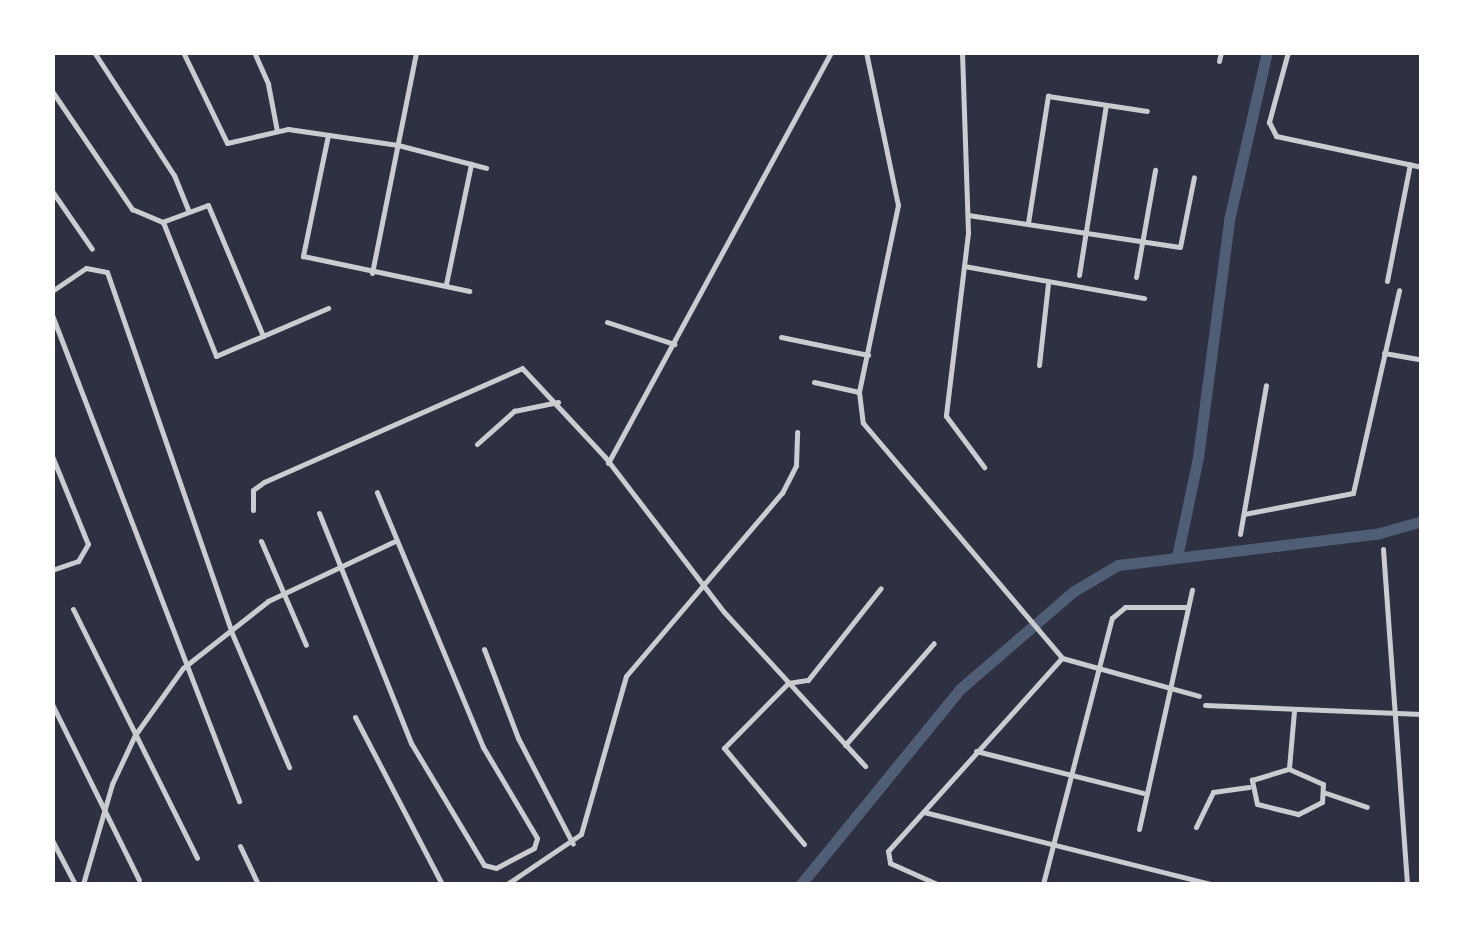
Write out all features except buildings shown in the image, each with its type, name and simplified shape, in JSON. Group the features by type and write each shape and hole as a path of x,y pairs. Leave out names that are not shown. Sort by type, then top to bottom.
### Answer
{"street":[{"path":"94,52 174,176 188,210"},
{"path":"183,52 226,143 277,132 328,135 398,146 486,168"},
{"path":"254,52 268,84 277,132"},
{"path":"372,273 416,52"},
{"path":"608,463 831,52"},
{"path":"866,52 898,205 859,392 863,423 1024,620 1062,658 1199,696"},
{"path":"962,52 968,215 946,416 984,467"},
{"path":"1111,52 1143,52"},
{"path":"1218,61 1221,52"},
{"path":"1288,52 1270,122 1276,136 1422,166"},
{"path":"52,91 132,209 162,222 211,351 222,355 328,308"},
{"path":"1028,222 1048,96 1147,112"},
{"path":"1079,274 1106,104"},
{"path":"328,135 304,256 469,290"},
{"path":"446,285 471,164"},
{"path":"1388,281 1410,164"},
{"path":"1136,277 1155,170"},
{"path":"968,215 1183,245 1194,177"},
{"path":"52,191 92,249"},
{"path":"162,222 201,204 213,211 263,336"},
{"path":"964,266 1048,284 1144,298"},
{"path":"52,291 86,268 106,272 231,631 289,767"},
{"path":"1039,365 1048,284"},
{"path":"1244,514 1353,493 1399,290"},
{"path":"52,314 181,671 240,801"},
{"path":"606,322 674,344"},
{"path":"781,337 868,355"},
{"path":"1384,352 1422,360"},
{"path":"252,510 253,490 264,482 518,367 558,402 788,683 864,766"},
{"path":"814,382 859,392"},
{"path":"1240,534 1266,385"},
{"path":"477,444 514,412 558,402"},
{"path":"507,884 574,844 626,676 790,479 797,432"},
{"path":"52,456 88,544 78,561 52,570"},
{"path":"319,513 411,743 484,865 496,868 534,848 537,838 482,747 377,492"},
{"path":"261,540 306,645"},
{"path":"79,884 103,807 136,735 181,671 282,593 395,541"},
{"path":"1383,549 1407,884"},
{"path":"804,844 724,751 788,683 808,680 881,588"},
{"path":"1138,829 1143,793 1192,590"},
{"path":"1044,884 1110,622 1120,609 1188,607"},
{"path":"73,609 197,858"},
{"path":"845,745 934,643"},
{"path":"484,650 518,738 574,844"},
{"path":"937,884 888,860 924,812 1062,658"},
{"path":"52,704 139,880"},
{"path":"1204,705 1396,716 1422,714"},
{"path":"1289,769 1294,711"},
{"path":"355,717 442,884"},
{"path":"976,752 1143,793"},
{"path":"1196,826 1213,792 1250,787 1262,774 1289,769 1313,777 1326,793 1367,807"},
{"path":"1250,787 1257,804 1285,814 1312,811 1326,793"},
{"path":"924,812 1210,884"},
{"path":"52,840 79,884"},
{"path":"240,846 258,884"}],"waterway":[{"path":"1177,557 1198,457 1229,220 1267,52"},
{"path":"801,884 960,689 1074,591 1118,565 1376,534 1422,521"}]}
